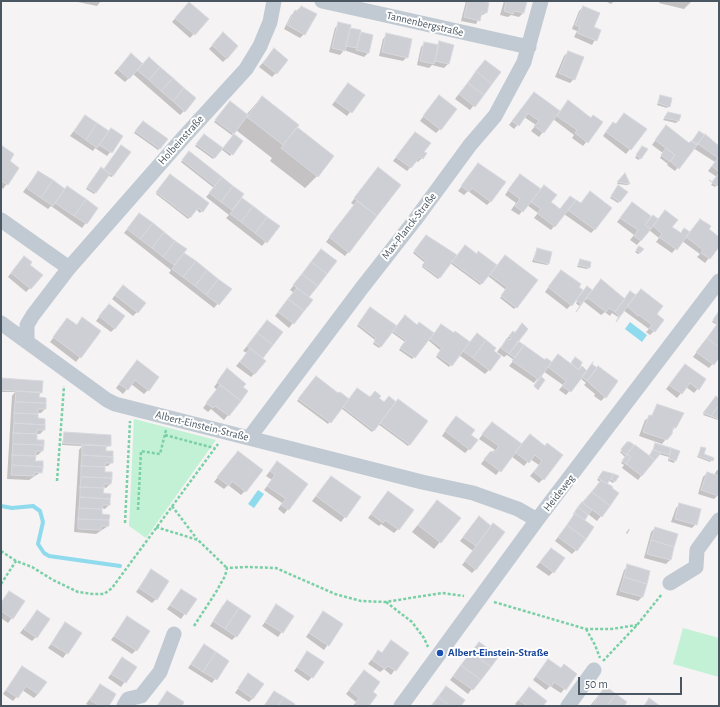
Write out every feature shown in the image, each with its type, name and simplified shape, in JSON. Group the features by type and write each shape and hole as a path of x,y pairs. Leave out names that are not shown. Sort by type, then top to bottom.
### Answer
{"street":[{"name":"Holbeinstraße","path":"27,342 27,325 69,268 183,138 246,69 270,22 274,1"},
{"name":"Tannenbergstraße","path":"322,1 529,47"},
{"name":"Max-Planck-Straße","path":"249,438 360,289 415,220 470,145 495,116 524,62 541,1"},
{"path":"1,220 69,268"},
{"name":"Heideweg","path":"401,706 538,520 719,281"},
{"name":"Albert-Einstein-Straße","path":"1,323 107,400 168,418 422,482 473,493 518,509 538,520"},
{"path":"670,583 696,568 696,550 719,520"},
{"path":"124,706 128,699 141,696 160,672 174,634"},
{"path":"568,706 594,670"}],"path":[{"path":"57,481 65,370"},
{"path":"125,523 131,408"},
{"path":"138,510 141,451 160,454 168,418"},
{"path":"1,551 16,561 32,567 53,580 78,592 104,594 112,588 226,432"},
{"path":"165,435 214,448"},
{"path":"172,506 198,540 227,568 276,568 335,594 361,601 385,602 442,593 481,598 586,629 611,629 637,626"},
{"path":"156,527 198,540"},
{"path":"1,584 16,561"},
{"path":"194,626 216,592 225,576 227,568"},
{"path":"586,629 595,645 601,662 637,626 670,583"},
{"path":"385,602 412,622 424,638 434,662"}],"green space":[{"path":"134,419 216,440 146,538 129,526"},
{"path":"683,628 719,638 719,677 673,664"}],"water":[{"path":"630,322 647,335 642,342 625,329"},
{"path":"258,490 264,494 254,508 248,504"}],"building":[{"path":"468,1 485,1 489,3 487,13 482,12 480,21 464,17"},
{"path":"506,1 527,1 524,13 514,11 513,14 504,11"},
{"path":"189,2 209,19 195,35 175,18"},
{"path":"301,6 317,14 305,35 287,25 295,10 298,12"},
{"path":"583,6 600,13 594,27 601,30 597,41 577,33 580,27 575,25"},
{"path":"338,22 351,25 345,51 332,48"},
{"path":"350,28 361,30 357,48 346,46"},
{"path":"223,32 238,46 227,59 212,45"},
{"path":"361,32 373,35 369,53 356,50"},
{"path":"386,33 412,39 408,58 382,52"},
{"path":"439,41 454,45 449,64 435,61"},
{"path":"424,42 439,45 434,64 420,61"},
{"path":"274,48 288,60 277,74 263,63"},
{"path":"568,51 584,57 575,80 559,73"},
{"path":"131,53 143,64 129,79 118,69"},
{"path":"149,57 160,67 149,80 137,70"},
{"path":"485,60 501,72 492,84 476,71"},
{"path":"160,67 173,78 161,91 149,80"},
{"path":"476,71 492,84 484,95 468,83"},
{"path":"173,78 184,88 173,101 161,91"},
{"path":"348,83 365,95 352,113 335,101"},
{"path":"468,83 484,95 475,107 459,94"},
{"path":"184,88 196,98 185,112 173,101"},
{"path":"534,92 560,111 544,133 534,126 539,121 528,113 519,126 512,121"},
{"path":"439,95 457,109 441,130 423,116"},
{"path":"660,95 672,98 670,107 658,103"},
{"path":"262,96 299,125 283,145 247,117"},
{"path":"568,100 591,118 593,115 603,122 588,143 575,133 577,130 557,116"},
{"path":"230,101 248,115 234,134 215,120"},
{"path":"668,112 681,115 679,121 664,118"},
{"path":"624,113 647,129 631,150 606,132 613,122 616,124"},
{"path":"85,115 97,123 86,140 74,131"},
{"path":"143,121 168,139 160,149 135,131"},
{"path":"97,123 109,131 97,148 86,140"},
{"path":"666,125 689,143 691,141 698,144 679,169 670,161 675,155 655,140"},
{"path":"297,127 334,156 318,177 281,148"},
{"path":"111,128 123,136 112,153 99,145"},
{"path":"699,131 705,135 696,145 692,141"},
{"path":"415,132 431,143 424,152 427,153 423,159 420,157 411,168 396,157"},
{"path":"204,134 223,148 215,158 196,144"},
{"path":"234,134 243,141 233,155 223,148"},
{"path":"705,134 719,146 719,172 712,166 718,158 698,144"},
{"path":"1,145 14,154 10,161 19,168 8,185 1,181"},
{"path":"121,145 131,152 113,176 104,169"},
{"path":"642,146 648,149 641,159 636,155"},
{"path":"666,148 675,155 670,162 661,155"},
{"path":"189,151 222,177 215,186 182,160"},
{"path":"478,163 506,182 491,202 472,188 469,192 461,186"},
{"path":"101,167 110,174 96,193 87,187"},
{"path":"378,167 401,185 377,216 354,198"},
{"path":"38,171 53,180 41,198 27,188"},
{"path":"625,173 630,184 617,182"},
{"path":"719,173 719,184 717,186 709,180 712,182"},
{"path":"170,174 209,203 203,212 198,208 190,218 156,192"},
{"path":"520,174 541,189 523,212 515,206 520,199 508,190"},
{"path":"222,177 233,186 221,202 209,193"},
{"path":"53,180 65,189 53,206 41,198"},
{"path":"544,185 557,195 551,202 560,209 570,196 576,200 555,227 537,213 541,209 531,202"},
{"path":"618,185 628,192 620,202 611,196"},
{"path":"67,186 86,199 74,216 55,203"},
{"path":"233,186 244,194 232,210 221,202"},
{"path":"590,191 612,208 595,230 568,210 576,200 581,203"},
{"path":"242,198 253,206 241,222 230,214"},
{"path":"86,199 98,208 87,224 74,216"},
{"path":"357,201 377,216 349,253 329,237"},
{"path":"632,202 651,216 645,225 651,229 641,241 634,236 638,230 620,218"},
{"path":"253,206 267,217 255,233 241,222"},
{"path":"665,210 678,220 672,227 681,233 684,228 690,232 677,250 659,237 662,234 653,226"},
{"path":"139,213 153,223 140,239 127,229"},
{"path":"653,215 658,219 651,229 645,225"},
{"path":"267,217 280,226 267,243 255,233"},
{"path":"700,219 711,226 709,229 719,237 719,247 710,259 701,253 703,250 686,237"},
{"path":"153,223 164,232 152,248 140,239"},
{"path":"164,232 175,241 163,257 152,248"},
{"path":"426,235 457,255 440,278 422,265 426,261 414,251"},
{"path":"175,241 187,249 174,265 163,257"},
{"path":"465,245 477,254 478,251 497,265 482,284 452,262"},
{"path":"639,246 644,249 640,253 636,250"},
{"path":"537,248 552,252 549,264 534,260"},
{"path":"321,249 337,261 327,274 311,262"},
{"path":"184,253 196,261 183,277 172,269"},
{"path":"505,255 538,280 517,308 501,296 507,287 490,275"},
{"path":"24,256 32,262 30,265 43,275 31,289 11,273"},
{"path":"580,259 591,262 590,268 578,265"},
{"path":"196,261 207,270 195,286 183,277"},
{"path":"311,262 327,274 318,286 302,274"},
{"path":"207,270 218,279 206,295 195,286"},
{"path":"561,270 581,284 579,287 583,290 572,306 548,287"},
{"path":"302,274 318,286 309,297 293,285"},
{"path":"218,279 232,289 219,305 206,295"},
{"path":"601,279 625,299 615,312 609,308 606,312 588,298 585,300"},
{"path":"123,285 146,303 138,313 115,295"},
{"path":"587,286 592,290 576,312 581,304 576,300"},
{"path":"297,288 313,300 304,311 288,299"},
{"path":"641,289 663,306 657,314 664,320 655,332 649,328 652,325 639,315 638,316 627,306"},
{"path":"630,291 636,295 616,322 619,316 615,312"},
{"path":"288,299 304,311 294,324 278,312"},
{"path":"109,304 125,316 115,329 99,316"},
{"path":"370,307 397,326 381,347 374,342 376,338 358,324"},
{"path":"719,311 719,323 718,324 713,320"},
{"path":"405,315 417,325 419,322 434,333 415,358 400,348 406,340 393,331"},
{"path":"82,317 101,331 81,358 53,337 67,318 77,325"},
{"path":"267,320 283,332 273,345 257,333"},
{"path":"522,323 528,329 509,354 501,348 507,338 510,340 511,337 509,336 513,331 515,333"},
{"path":"719,323 719,347 707,338"},
{"path":"441,324 454,333 455,331 470,342 452,366 437,355 442,348 430,339"},
{"path":"257,333 273,345 263,358 247,346"},
{"path":"477,333 486,340 473,358 463,351"},
{"path":"707,338 719,347 719,358 714,365 696,352"},
{"path":"486,340 496,348 494,351 501,356 490,371 473,358"},
{"path":"518,341 524,345 515,358 509,354"},
{"path":"524,345 545,360 546,358 552,362 534,386 538,379 512,361"},
{"path":"250,348 266,361 255,374 240,362"},
{"path":"558,354 579,370 582,366 587,371 571,392 562,386 566,381 548,367"},
{"path":"575,357 582,362 579,370 571,363"},
{"path":"137,360 159,377 149,391 135,380 128,390 119,384"},
{"path":"593,362 592,364 597,368 587,381 582,377"},
{"path":"685,364 706,379 699,390 690,383 682,394 669,385"},
{"path":"598,366 618,381 606,398 587,381"},
{"path":"227,368 246,384 243,387 248,391 241,401 217,382"},
{"path":"316,376 338,393 340,392 349,399 331,423 298,399"},
{"path":"541,376 545,380 538,390 534,386"},
{"path":"1,378 43,381 42,393 1,390"},
{"path":"220,385 241,401 229,416 215,406 213,408 206,403"},
{"path":"357,388 370,397 375,391 381,396 379,398 384,402 389,396 396,402 374,431 343,407"},
{"path":"16,391 40,392 39,397 46,398 46,403 15,402"},
{"path":"716,396 719,399 719,405 711,416 703,413"},
{"path":"398,399 428,421 410,445 380,423"},
{"path":"15,402 46,403 46,409 38,409 38,414 14,413"},
{"path":"657,404 684,413 676,428 673,427 672,434 667,440 643,432 649,415 652,416"},
{"path":"719,405 719,419 711,416"},
{"path":"14,413 38,414 38,418 45,419 45,425 14,423"},
{"path":"456,416 475,430 471,435 478,440 470,450 445,431"},
{"path":"492,422 522,444 501,472 484,459 491,451 494,453 499,446 482,434"},
{"path":"14,423 45,425 45,430 37,430 37,434 13,433"},
{"path":"64,432 111,435 111,446 63,443"},
{"path":"13,433 37,434 37,440 44,440 44,445 13,444"},
{"path":"530,434 545,446 547,443 563,455 544,480 534,472 542,461 535,455 529,463 515,452"},
{"path":"627,442 634,445 626,455 621,449"},
{"path":"655,443 671,448 669,455 653,450"},
{"path":"13,444 44,445 43,451 36,451 36,456 12,455"},
{"path":"82,445 106,446 106,451 113,451 113,457 82,455"},
{"path":"635,445 655,460 642,476 626,464 631,457 627,454"},
{"path":"701,447 706,448 704,454 714,458 713,461 698,456"},
{"path":"671,448 680,451 676,461 669,459"},
{"path":"654,450 661,453 655,460 649,456"},
{"path":"238,451 263,470 246,492 232,481 229,486 217,477"},
{"path":"627,454 631,457 626,464 622,461"},
{"path":"12,455 36,456 35,461 43,461 43,467 12,465"},
{"path":"82,455 113,457 113,463 105,463 105,467 81,466"},
{"path":"277,461 308,484 289,510 281,505 286,499 267,486 275,475 270,471"},
{"path":"12,465 43,467 42,473 35,472 34,476 11,475"},
{"path":"81,466 105,467 105,472 112,472 112,478 81,477"},
{"path":"603,471 614,474 607,484 598,478"},
{"path":"707,472 719,476 719,496 701,490"},
{"path":"614,474 619,476 615,482 611,479"},
{"path":"331,476 361,497 346,518 316,496"},
{"path":"81,477 112,478 111,484 104,484 104,488 80,487"},
{"path":"601,480 613,487 612,488 619,493 610,506 592,492"},
{"path":"80,487 104,488 103,493 111,494 110,499 80,497"},
{"path":"388,491 414,510 399,530 385,520 383,523 371,514"},
{"path":"592,492 610,506 602,517 583,503"},
{"path":"80,497 110,499 110,505 103,505 102,509 79,508"},
{"path":"437,500 461,518 441,543 418,525"},
{"path":"582,502 592,510 588,515 578,507"},
{"path":"679,503 701,509 697,525 675,519"},
{"path":"578,507 588,515 585,520 574,513"},
{"path":"79,508 102,509 102,514 110,515 109,520 78,519"},
{"path":"575,513 594,527 586,539 567,525"},
{"path":"479,516 491,526 476,546 463,537"},
{"path":"78,519 109,520 109,526 101,526 101,530 78,529"},
{"path":"493,523 505,532 476,570 465,561"},
{"path":"567,525 586,539 577,551 558,537"},
{"path":"655,527 678,534 674,547 651,540"},
{"path":"651,540 674,547 671,560 647,554"},
{"path":"551,548 565,558 554,573 540,562"},
{"path":"627,564 650,571 647,584 624,577"},
{"path":"151,569 169,581 157,600 139,588"},
{"path":"624,577 647,584 643,597 620,591"},
{"path":"181,589 197,599 186,615 170,605"},
{"path":"9,591 25,601 13,619 1,611 1,603"},
{"path":"227,600 239,608 225,629 213,621"},
{"path":"276,604 294,616 283,633 265,622"},
{"path":"239,608 251,616 237,637 225,629"},
{"path":"37,610 50,619 37,638 24,629"},
{"path":"323,611 343,624 329,646 309,633"},
{"path":"127,616 150,631 137,651 114,636"},
{"path":"65,622 82,633 68,654 51,644"},
{"path":"391,640 409,653 396,671 388,666 385,669 372,660 378,650 382,653"},
{"path":"479,642 499,656 491,667 471,652"},
{"path":"204,644 216,652 203,672 191,664"},
{"path":"307,651 324,662 313,678 297,667"},
{"path":"216,652 229,661 217,680 203,672"},
{"path":"471,652 491,667 481,680 461,665"},
{"path":"122,657 137,667 126,683 111,674"},
{"path":"548,659 561,668 564,664 577,674 566,690 554,682 551,687 536,676"},
{"path":"461,665 481,680 473,690 453,676"},
{"path":"22,666 47,682 38,694 26,686 18,698 6,690"},
{"path":"364,670 380,682 373,692 377,695 369,706 359,706 355,703 359,698 349,690"},
{"path":"248,673 264,684 253,699 238,688"},
{"path":"100,684 116,694 109,706 100,706 90,700"},
{"path":"446,686 465,700 461,706 450,706 438,697"},
{"path":"605,686 616,694 607,706 592,706"},
{"path":"529,687 547,701 543,706 527,706 519,700"},
{"path":"167,691 184,702 182,706 157,706"},
{"path":"274,691 284,697 278,706 264,706"},
{"path":"616,694 627,702 624,706 607,706"},
{"path":"284,697 295,704 294,706 278,706"},
{"path":"438,697 450,706 431,706"},
{"path":"649,698 660,706 644,706"}],"waterway":[{"path":"1,506 12,508 33,506 40,511 43,522 38,544 44,553 49,556 120,566"}],"place":[{"name":"Albert-Einstein-Straße","path":"440,653"}]}
